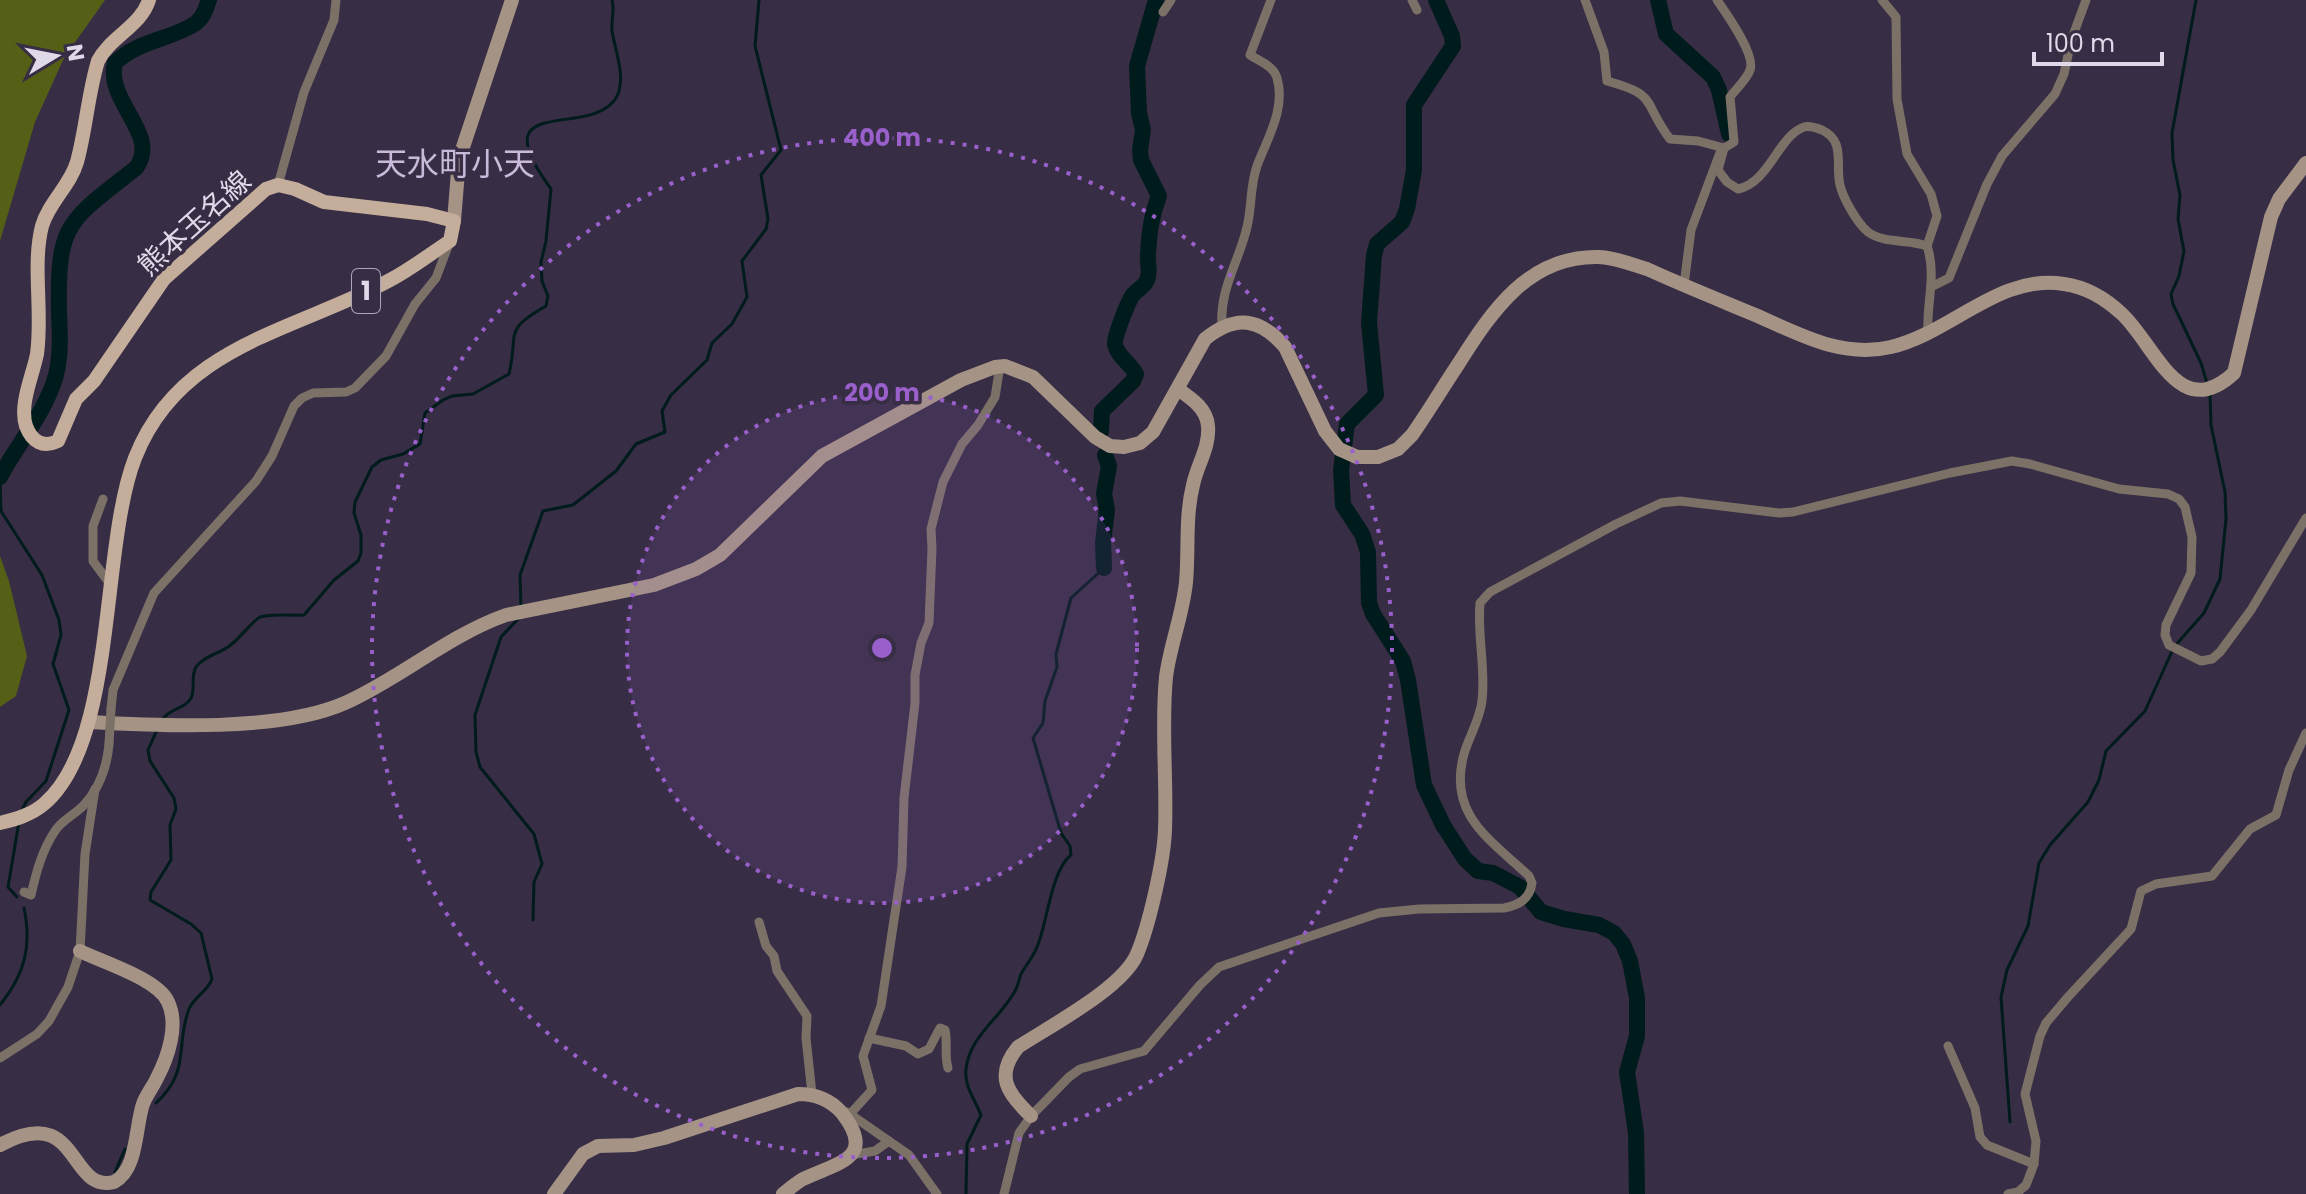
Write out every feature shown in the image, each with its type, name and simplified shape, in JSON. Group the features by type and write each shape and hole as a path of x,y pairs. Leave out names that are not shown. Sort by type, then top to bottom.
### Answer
{"main road":[{"name":"熊本玉名線","path":"149,0 141,16 104,48 98,61 76,164 43,223 38,248 41,310 27,401 28,430 39,444 49,445 58,441 76,399 94,381 164,279 266,189 278,185 324,202 427,214 454,221"},
{"path":"450,241 454,221"},
{"name":"1","path":"0,823 29,814 45,803 71,768 89,722 126,488 144,436 174,395 202,368 232,350 390,280 450,241"}],"street":[{"path":"278,185 304,92 334,20 336,0"},
{"path":"454,221 459,159 512,0"},
{"path":"1163,12 1171,0"},
{"path":"1222,327 1225,286 1247,228 1256,168 1274,131 1277,78 1270,68 1250,55 1271,0"},
{"path":"1412,0 1417,10"},
{"path":"1585,0 1604,52 1607,81 1645,95 1670,139 1698,141 1724,148"},
{"path":"1684,285 1691,230 1721,150 1734,142 1730,97 1750,70 1751,61 1733,23 1717,0"},
{"path":"1882,0 1896,17 1897,99 1907,154 1931,194 1937,216 1927,246 1931,257 1931,287 1926,310 1928,333"},
{"path":"1931,287 1949,278 1987,184 2002,156 2055,94 2086,0"},
{"path":"1724,148 1718,170 1727,182 1738,189 1756,181 1793,135 1804,127 1826,132 1836,143 1841,189 1870,234 1927,246"},
{"path":"89,722 134,725 241,723 333,707 386,681 448,641 506,615 654,585 696,569 720,555 822,456 961,380 1000,366 1018,369 1033,377 1095,437 1110,446 1124,447 1140,443 1153,432 1205,339 1222,327 1245,322 1262,326 1285,347 1325,431 1344,451 1357,457 1378,457 1398,449 1412,435 1486,321 1518,285 1537,273 1575,259 1597,257 1647,269 1815,342 1867,351 1890,348 1928,333 2021,286 2046,282 2067,284 2105,300 2124,316 2178,383 2194,391 2211,389 2221,385 2234,373 2271,217 2279,199 2306,163"},
{"path":"24,892 31,895 39,864 56,829 83,806 107,765 113,690 154,593 256,481 272,456 294,406 313,393 346,392 355,388 386,356 415,304 436,278 450,241"},
{"path":"845,1112 868,1097 872,1090 863,1056 881,1006 902,867 904,798 915,703 915,675 921,643 929,623 931,529 943,482 962,444 995,397 1000,366"},
{"path":"1031,1116 1013,1099 1007,1087 1005,1077 1011,1056 1018,1047 1129,969 1144,934 1160,864 1165,833 1166,681 1186,584 1188,515 1193,484 1208,434 1204,414 1196,402 1179,390"},
{"path":"1004,1194 1019,1133 1031,1116 1080,1069 1144,1051 1219,967 1379,913 1504,908 1516,905 1528,895 1532,883 1529,876 1476,829 1464,801 1461,768 1482,702 1480,603 1490,592 1650,507 1680,501 1793,512 2012,461 2119,489 2168,494 2179,499 2185,507 2192,537 2192,561 2191,573 2166,625 2165,635 2169,645 2201,661 2212,659 2220,652 2251,610 2306,518"},
{"path":"103,499 93,526 93,561 110,585"},
{"path":"2008,1194 2028,1189 2034,1164 2036,1141 2025,1094 2029,1071 2046,1023 2131,929 2141,891 2156,884 2212,876 2250,829 2276,815 2289,770 2306,733"},
{"path":"0,1058 37,1034 49,1021 68,987 80,951 85,854 95,789"},
{"path":"759,922 777,971 807,1016 806,1038 812,1094"},
{"path":"0,1145 14,1137 33,1133 60,1140 70,1151 84,1177 96,1184 116,1181 130,1162 142,1105 166,1059 172,1033 169,1002 150,981 80,951"},
{"path":"869,1038 906,1046 918,1054 929,1049 940,1028 945,1030 948,1068"},
{"path":"1948,1046 1975,1108 1980,1137 1987,1145 2034,1164"},
{"path":"554,1194 583,1154 598,1146 634,1145 664,1138 798,1094 816,1094 909,1155 937,1194"},
{"path":"783,1194 800,1180 847,1161 856,1145 856,1135 845,1112"},
{"path":"851,1155 875,1151 889,1141"}],"green space":[{"path":"0,0 105,0 64,58 35,122 0,241"},
{"path":"0,556 27,656 16,696 0,707"}],"waterway":[{"path":"0,477 39,415 56,375 60,344 60,260 64,242 81,214 136,168 142,155 138,130 118,91 114,77 115,63 133,50 196,23 209,0"},
{"path":"162,720 189,702 194,671 203,660 232,644 260,617 304,615 334,580 358,561 361,535 354,513 355,502 372,467 381,460 403,454 420,444 425,413 443,400 473,394 509,374 518,327 546,306 548,296 542,281 541,262 551,189 532,159 527,139 533,128 603,110 616,98 620,73 612,31 612,0"},
{"path":"521,607 520,575 543,511 573,505 616,471 636,444 665,432 662,411 671,395 707,360 712,343 732,324 747,297 742,261 766,229 768,219 761,175 781,150 755,46 759,0"},
{"path":"1101,431 1102,411 1133,381 1136,374 1118,352 1115,340 1131,298 1148,277 1150,233 1159,196 1141,160 1143,130 1137,66 1156,0"},
{"path":"1436,0 1452,36 1453,46 1414,105 1414,170 1407,209 1402,222 1377,244 1374,255 1369,323 1376,395 1347,424 1341,470 1343,505 1362,534 1368,552 1369,603 1373,614 1403,661 1424,785 1443,825 1465,859 1478,871 1493,873 1520,887 1541,912 1599,925 1614,933 1623,944 1630,961 1637,998 1637,1036 1627,1072 1636,1133 1637,1194"},
{"path":"1658,0 1666,34 1713,77 1729,134"},
{"path":"2196,0 2172,133 2173,160 2180,195 2178,219 2184,251 2179,276 2171,294 2207,383"},
{"path":"2010,1122 2001,997 2007,970 2028,926 2039,863 2050,845 2088,802 2099,780 2106,751 2145,711 2174,647 2204,613 2220,579 2226,519 2225,492 2211,425 2210,394"},
{"path":"1104,568 1107,509 1104,494 1109,466 1105,455"},
{"path":"0,477 1,511 42,575 59,620 61,635 53,664 69,710 46,781 22,810"},
{"path":"966,1194 967,1144 981,1115 967,1082 969,1057 979,1037 1009,1001 1034,954 1054,885 1064,862 1071,855 1070,846 1061,833 1033,738 1043,723 1045,701 1057,667 1056,654 1071,598 1104,568"},
{"path":"519,618 501,637 475,715 476,752 480,767 534,834 542,864 534,882 533,920"},
{"path":"156,1103 167,1091 178,1069 189,1009 212,979 201,933 150,900 151,892 171,860 170,825 176,809 174,798 150,761 148,750 157,730"},
{"path":"17,897 8,887 19,822"},
{"path":"0,1005 21,971 27,947 24,908"},
{"path":"115,1172 125,1149"}],"district":[{"name":"天水町小天","path":"455,164"}]}
